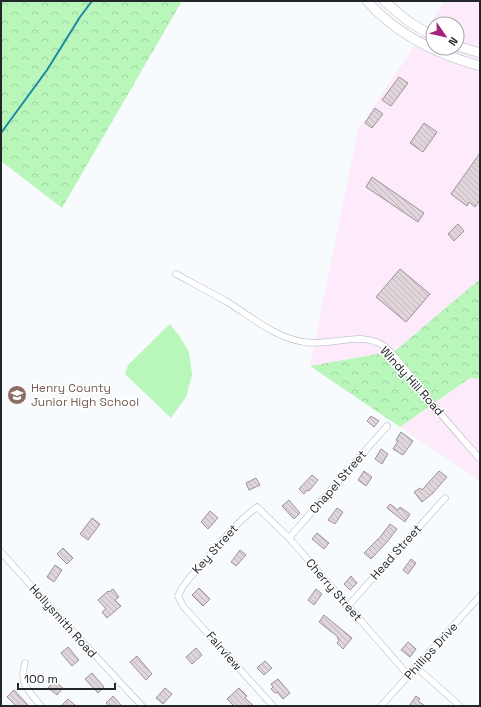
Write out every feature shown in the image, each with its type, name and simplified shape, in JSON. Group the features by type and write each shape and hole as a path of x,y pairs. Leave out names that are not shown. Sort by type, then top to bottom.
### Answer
{"street":[{"path":"367,1 376,11 394,26 422,45 451,57 480,66"},
{"path":"384,1 410,22 425,31"},
{"path":"465,48 480,53"},
{"name":"Windy Hill Road","path":"176,274 229,303 259,323 293,340 317,344 368,339 384,347 480,459"},
{"name":"Chapel Street","path":"289,538 387,426"},
{"name":"Head Street","path":"347,607 446,498"},
{"name":"Cherry Street","path":"257,507 289,538 347,607 409,676"},
{"name":"Key Street","path":"178,596 182,586 246,514 257,507"},
{"name":"Hollysmith Road","path":"1,552 142,706"},
{"name":"Fairview","path":"178,596 183,606 273,706"},
{"name":"Phillips Drive","path":"381,706 480,596"},
{"path":"25,663 22,677 24,683 41,706"},
{"path":"416,667 460,706"}],"shaded area":[{"path":"445,1 480,1 480,279 395,351 310,366 358,130 425,31 425,56 465,56 465,16 435,16"},
{"path":"470,378 480,379 480,481 400,427"}],"green space":[{"path":"1,1 182,1 62,208 1,161"},
{"path":"480,279 480,379 470,378 400,427 310,366 395,351"},
{"path":"170,324 189,352 192,375 186,397 171,418 125,374 128,365"}],"building":[{"path":"399,77 408,83 391,106 382,100"},
{"path":"375,108 383,114 372,128 365,123"},
{"path":"424,123 437,132 423,152 410,143"},
{"path":"480,153 480,200 475,207 469,202 467,206 451,194"},
{"path":"372,177 424,213 418,222 366,187"},
{"path":"458,224 464,231 454,241 448,234"},
{"path":"400,269 430,294 406,322 376,297"},
{"path":"371,416 379,421 374,427 367,421"},
{"path":"401,432 413,441 403,455 393,449"},
{"path":"381,449 388,454 382,464 375,459"},
{"path":"364,471 372,477 366,486 358,480"},
{"path":"439,471 447,477 433,493 422,502 414,492 420,488 422,490"},
{"path":"312,475 318,480 309,491 307,490 304,494 299,489"},
{"path":"256,478 260,485 249,490 246,483"},
{"path":"289,500 300,513 294,519 282,506"},
{"path":"390,504 398,510 400,507 410,514 405,522 387,508"},
{"path":"337,508 343,512 335,524 328,520"},
{"path":"210,511 218,518 208,529 201,522"},
{"path":"92,518 100,524 88,540 80,534"},
{"path":"390,524 397,529 371,559 364,553 378,540"},
{"path":"317,533 329,543 324,549 312,539"},
{"path":"63,548 73,558 67,564 57,554"},
{"path":"240,550 246,555 236,566 231,562"},
{"path":"411,559 416,563 408,574 403,570"},
{"path":"55,565 62,570 54,582 47,577"},
{"path":"351,576 357,583 350,590 344,584"},
{"path":"199,588 210,599 203,606 192,595"},
{"path":"113,589 119,597 115,600 121,606 107,618 102,612 106,609 98,600 108,591 109,592"},
{"path":"316,589 322,594 314,605 308,600"},
{"path":"324,615 352,638 343,649 337,643 339,640 337,638 338,637 319,622"},
{"path":"408,642 416,649 410,657 401,650"},
{"path":"68,647 79,660 72,666 61,653"},
{"path":"196,648 202,655 192,664 186,657"},
{"path":"137,656 152,674 146,680 130,662"},
{"path":"265,661 272,668 264,675 257,668"},
{"path":"92,673 104,687 98,693 85,679"},
{"path":"278,679 290,693 283,699 277,692 275,693 271,689 273,687 271,684"},
{"path":"54,681 63,688 57,695 48,688"},
{"path":"165,688 172,694 163,704 156,698"},
{"path":"239,688 247,696 245,698 254,706 234,706 227,699"},
{"path":"14,690 29,706 16,706 7,697"},
{"path":"113,696 122,706 109,706 106,703"},
{"path":"416,696 420,699 418,701 425,706 409,706"},
{"path":"68,699 76,706 61,706"}],"waterway":[{"path":"1,133 47,70 80,17 92,1"}],"place":[{"name":"Henry County Junior High School","path":"17,395"}]}
